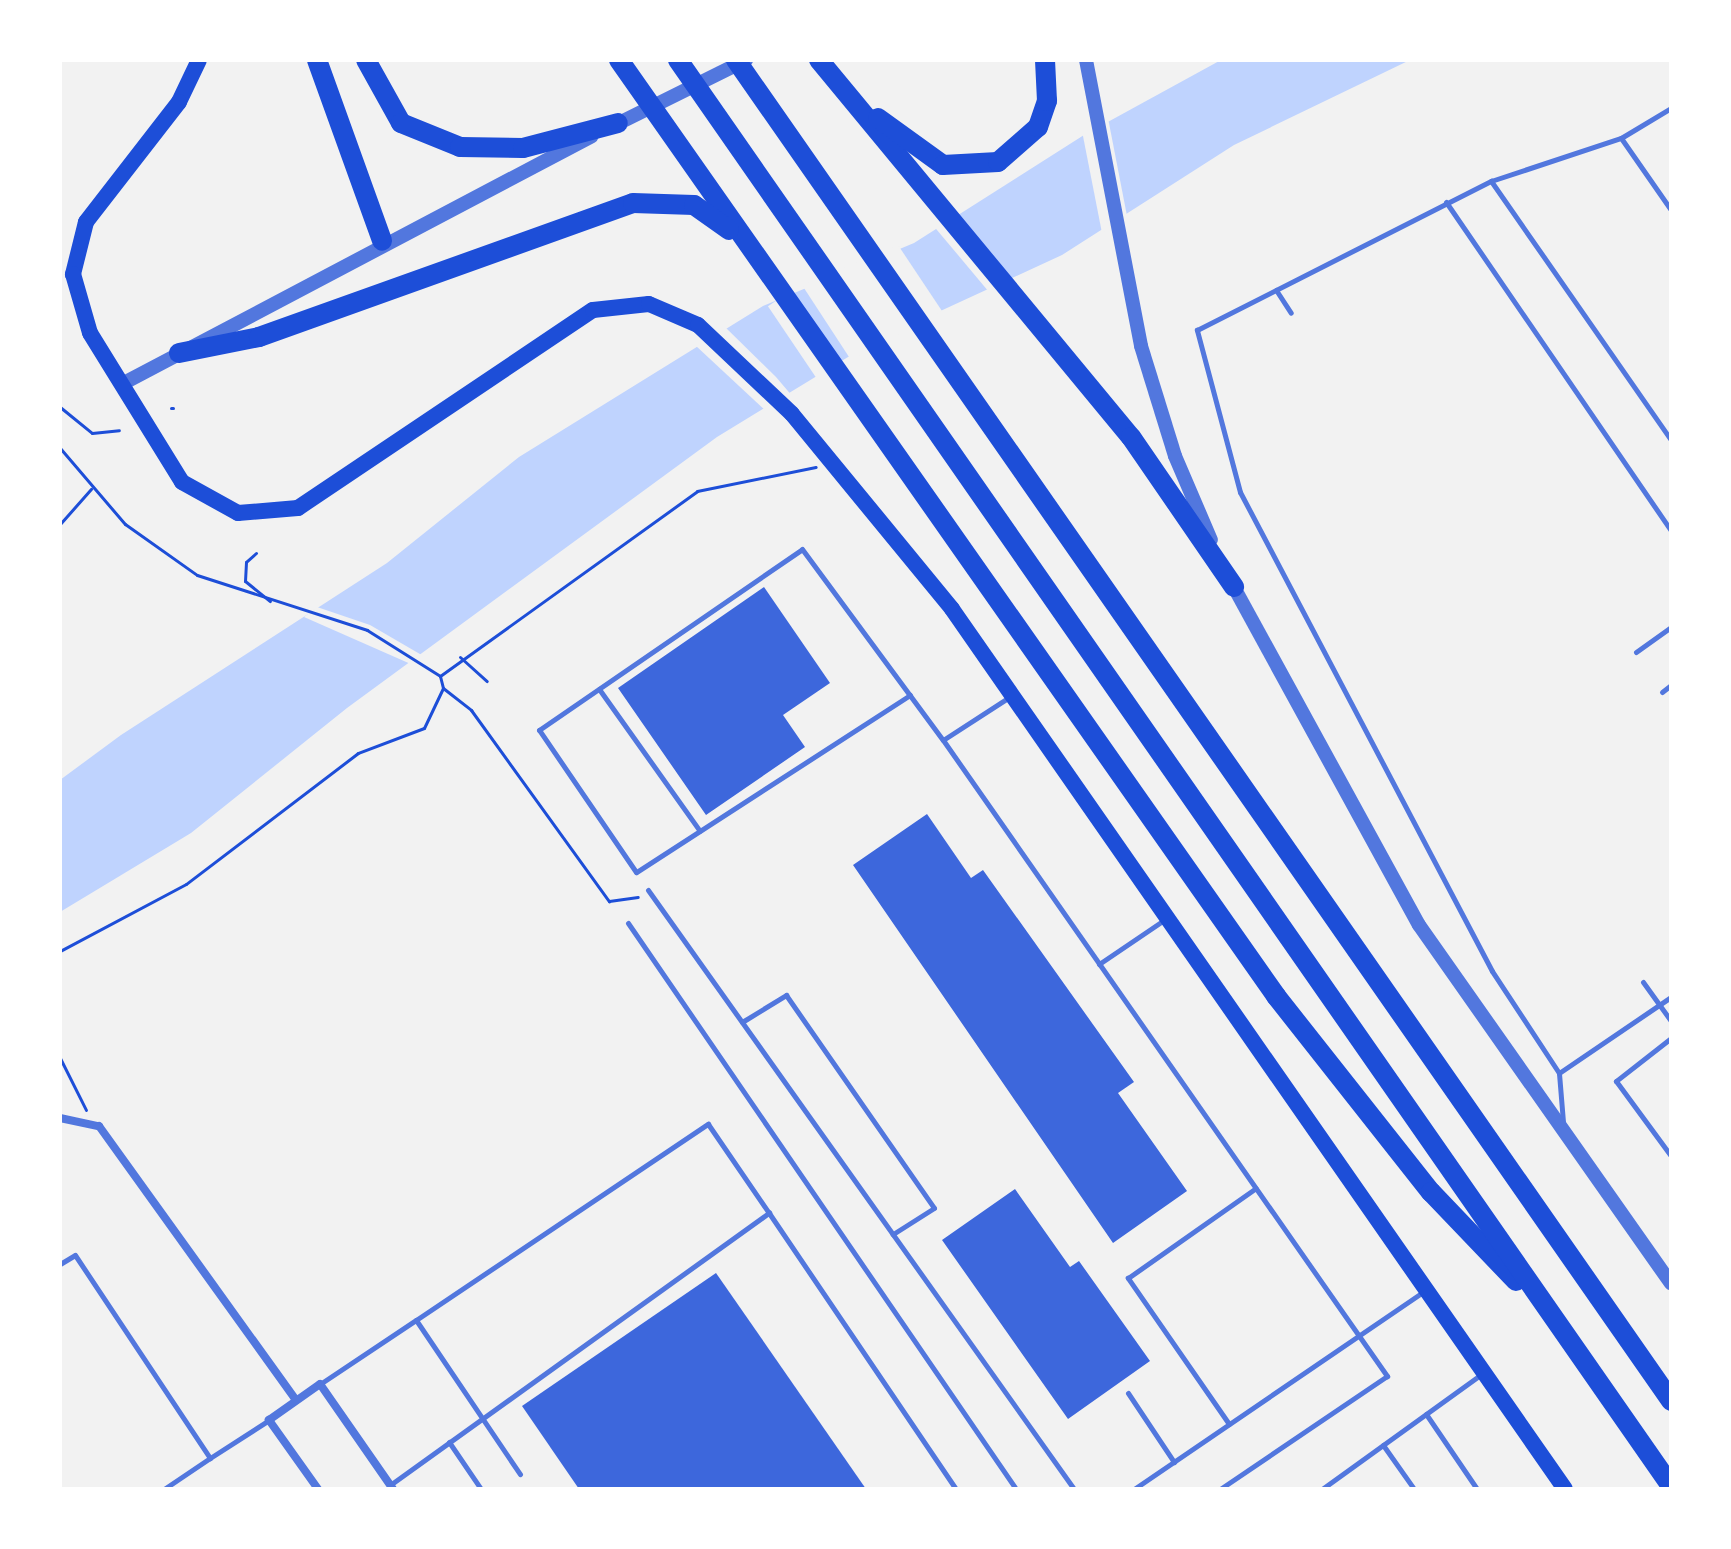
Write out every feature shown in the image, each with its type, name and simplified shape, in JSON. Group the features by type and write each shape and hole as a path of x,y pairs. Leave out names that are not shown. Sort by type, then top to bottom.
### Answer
{"highway":[{"path":"317,60 382,241"},
{"path":"366,60 374,86 401,123 460,147 523,148 618,123"},
{"path":"619,60 1276,996 1431,1192 1561,1329"},
{"path":"678,60 1671,1486"},
{"path":"736,60 1671,1401"},
{"path":"819,60 1165,481 1234,587"},
{"path":"838,84 919,153 970,168 998,162 1038,127 1047,101 1045,60"},
{"path":"179,353 259,337 633,203 694,205 717,217 768,270"}],"main road":[{"path":"199,60 179,102 103,196 75,249 78,302 122,384 182,482 207,502 267,515 329,492 593,310 649,304 698,325 792,414 829,457 1012,695 1565,1489"}],"street":[{"path":"122,384 382,241 747,60"},
{"path":"1086,60 1156,402 1234,587 1378,858 1563,1131 1671,1283"},
{"path":"60,1118 87,1118 118,1151 296,1400"},
{"path":"318,1489 269,1420 320,1384 392,1487"}],"lane":[{"path":"1563,1131 1559,1073 1492,971 1240,492 1197,330 1446,202 1491,181 1621,138 1671,108"},
{"path":"1621,138 1671,210"},
{"path":"1491,181 1671,440"},
{"path":"1446,202 1671,530"},
{"path":"1276,290 1291,313"},
{"path":"910,695 636,872 539,730 802,549 910,695 943,740 1387,1376 1220,1489"},
{"path":"1636,652 1671,627"},
{"path":"1662,692 1671,685"},
{"path":"599,689 700,831"},
{"path":"943,740 1012,695"},
{"path":"648,890 1074,1489"},
{"path":"1099,964 1167,918"},
{"path":"628,923 1016,1489"},
{"path":"1643,982 1671,1021"},
{"path":"742,1022 786,995 934,1208 893,1234"},
{"path":"1559,1073 1671,997"},
{"path":"1671,1038 1616,1081 1671,1156"},
{"path":"320,1384 708,1124 956,1489"},
{"path":"1229,1424 1128,1278 1256,1188"},
{"path":"392,1487 449,1442 769,1213"},
{"path":"60,1264 75,1255 210,1458"},
{"path":"1134,1489 1426,1290"},
{"path":"416,1320 520,1474"},
{"path":"1322,1489 1484,1372"},
{"path":"1128,1393 1174,1462"},
{"path":"1426,1414 1477,1489"},
{"path":"164,1489 269,1420"},
{"path":"449,1442 481,1489"},
{"path":"1383,1445 1414,1489"}],"path":[{"path":"60,407 92,433 119,430"},
{"path":"60,448 91,489 125,524 197,575 367,630 430,668 440,676 443,688 471,710 609,901 648,890"},
{"path":"440,676 460,657 697,491 807,474 829,457"},
{"path":"60,524 91,489"},
{"path":"256,553 246,562 245,581 270,601"},
{"path":"460,657 487,681"},
{"path":"60,951 186,884 358,753 424,728 443,688"},
{"path":"60,1058 87,1118"}],"water":[{"path":"1221,60 1410,60 1234,145 1062,255 871,343 717,437 347,708 191,833 60,912 60,780 121,735 387,563 519,457 763,306 914,243 1084,135"}],"pier":[{"path":"1108,118 1127,216 1102,233 1082,131"},
{"path":"955,211 1013,280 993,297 935,228"},
{"path":"898,245 942,311 851,360 802,285"},
{"path":"792,290 843,366 819,382 768,306"},
{"path":"724,326 793,397 767,412 695,345"},
{"path":"317,607 370,625 425,657 413,665 304,617"}],"building":[{"path":"764,587 830,683 783,715 805,747 706,815 618,688"},
{"path":"927,814 971,878 983,870 1134,1082 1118,1093 1187,1191 1113,1243 853,865"},
{"path":"1015,1189 1070,1267 1079,1261 1150,1361 1068,1419 942,1240"},
{"path":"716,1273 866,1489 579,1489 522,1406"}]}
